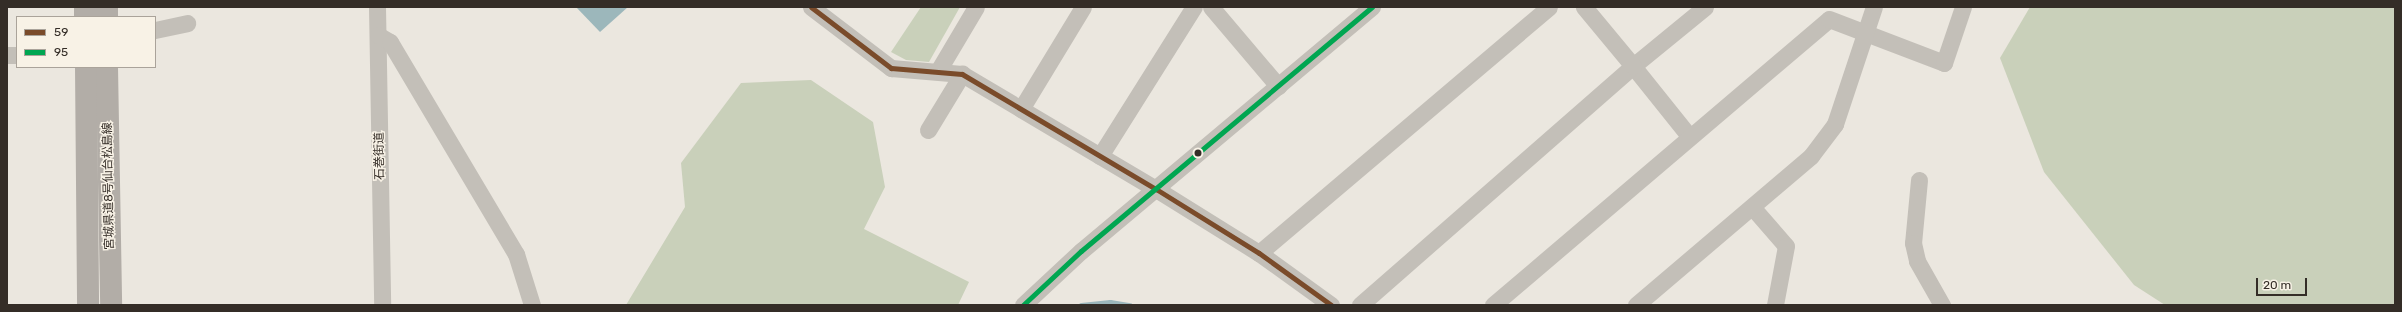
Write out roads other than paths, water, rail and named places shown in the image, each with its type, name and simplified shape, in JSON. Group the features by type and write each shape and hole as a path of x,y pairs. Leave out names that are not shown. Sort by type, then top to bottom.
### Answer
{"main road":[{"name":"宮城県道8号仙台松島線","path":"86,68 88,305"},
{"name":"宮城県道8号仙台松島線","path":"107,68 111,305"}],"street":[{"name":"石巻街道","path":"377,7 382,305"},
{"path":"811,7 891,68 962,74 1156,189 1258,253 1331,305"},
{"path":"938,71 976,7"},
{"path":"1021,109 1083,7"},
{"path":"1100,156 1194,7"},
{"path":"1211,7 1278,86"},
{"path":"1023,305 1057,272 1372,7"},
{"path":"1258,253 1549,7"},
{"path":"1584,7 1689,136"},
{"path":"1360,305 1633,66 1705,7"},
{"path":"1636,305 1753,208 1811,156 1835,124 1874,7"},
{"path":"1493,305 1689,136 1829,19 1944,63 1963,7"},
{"path":"156,30 187,23"},
{"path":"378,35 390,42 516,254 532,305"},
{"path":"928,130 962,74"},
{"path":"1919,180 1913,243 1917,261 1942,305"},
{"path":"1753,208 1786,246 1775,305"}],"water":[{"path":"576,7 628,7 600,32"}],"waterway":[{"path":"1081,305 1110,302 1130,305"}]}
